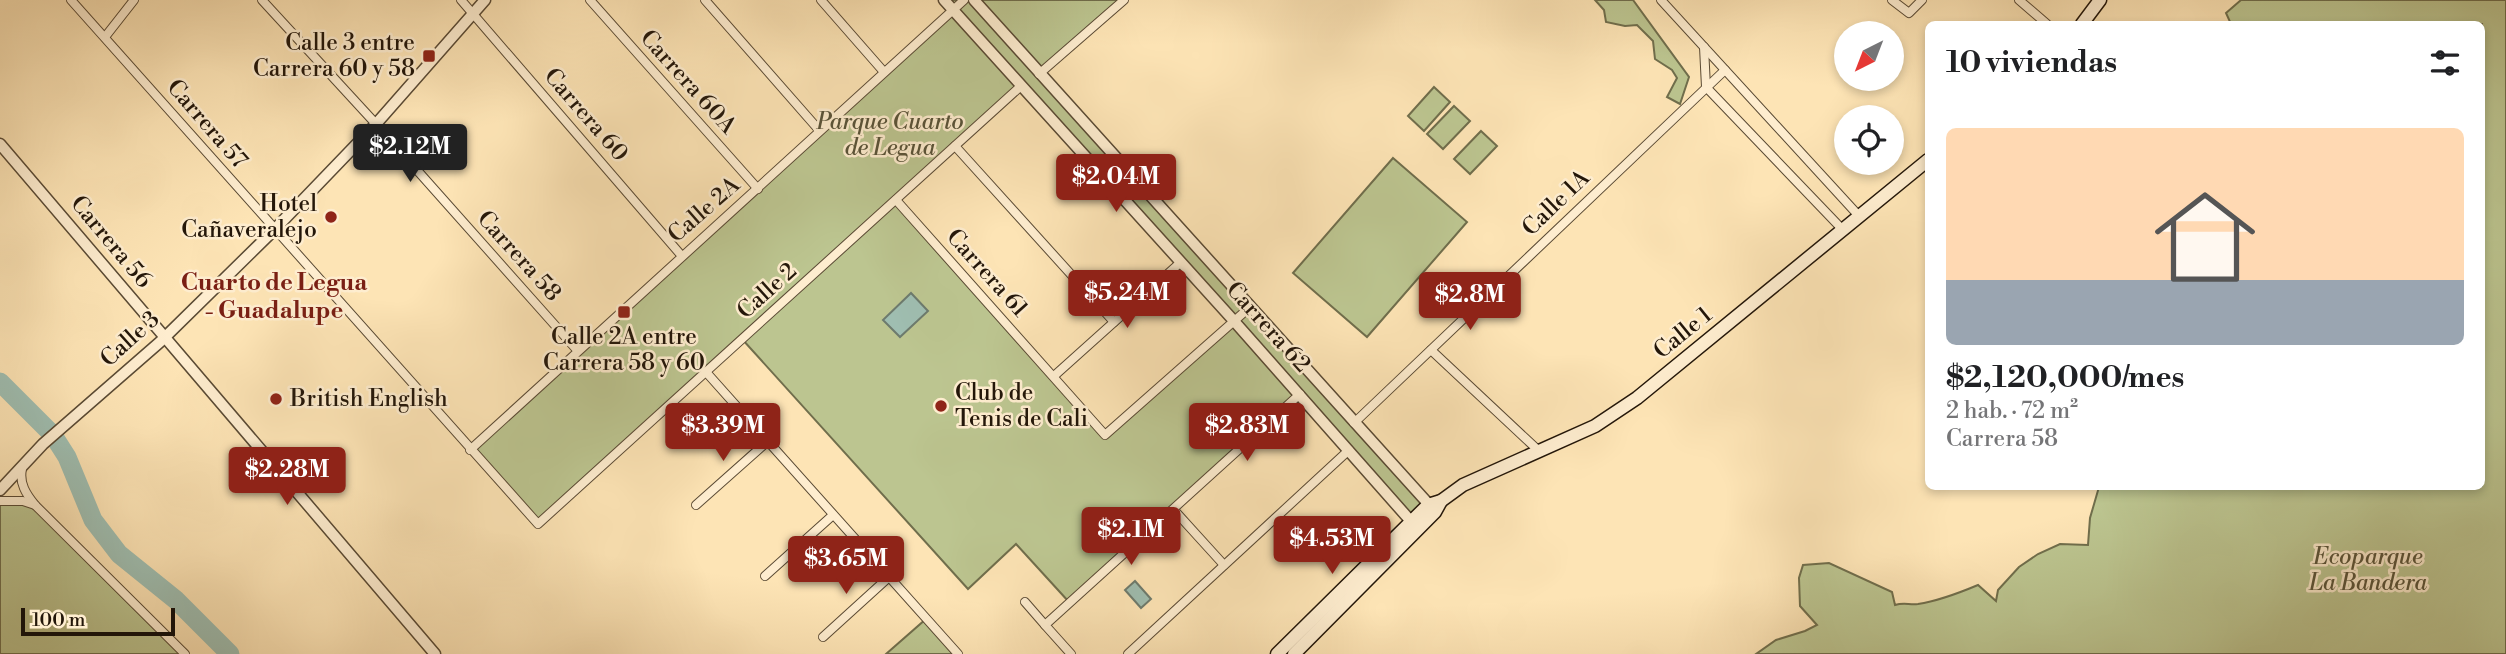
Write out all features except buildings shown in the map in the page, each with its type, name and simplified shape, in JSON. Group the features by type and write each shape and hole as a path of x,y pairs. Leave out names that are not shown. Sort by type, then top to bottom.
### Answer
{"main road":[{"path":"2084,21 2100,0"},
{"name":"Calle 1","path":"1277,654 1435,506 1463,485 1595,426 1637,398 1925,162"},
{"name":"Calle 1","path":"1294,654 1414,524"}],"street":[{"name":"Carrera 57","path":"71,0 538,524"},
{"path":"105,37 134,0"},
{"name":"Carrera 58","path":"262,0 577,350"},
{"name":"Carrera 60","path":"461,0 681,256"},
{"name":"Calle 3","path":"0,490 66,422 164,338 274,230 376,124 485,0"},
{"name":"Carrera 60A","path":"590,0 758,189"},
{"path":"705,0 819,130"},
{"path":"821,0 884,72"},
{"name":"Carrera 62","path":"944,0 1414,524"},
{"name":"Calle 2A","path":"470,450 964,0"},
{"name":"Carrera 62","path":"974,0 1354,423 1435,506"},
{"path":"1039,74 1124,0"},
{"path":"1661,0 1859,216"},
{"path":"1892,0 1909,13 1922,0"},
{"path":"2019,0 2044,21"},
{"path":"1704,47 1706,87 1842,229"},
{"name":"Calle 1A","path":"1354,423 1724,69"},
{"name":"Calle 2","path":"538,524 1021,86"},
{"name":"Carrera 56","path":"0,144 435,654"},
{"path":"955,146 1114,322"},
{"path":"1104,178 1120,164"},
{"name":"Carrera 61","path":"896,200 1105,435 1234,321"},
{"path":"1054,376 1181,262"},
{"path":"1234,321 1250,307"},
{"path":"1431,349 1540,452"},
{"path":"706,372 958,654"},
{"path":"1045,625 1300,394"},
{"path":"696,505 768,441"},
{"path":"1128,654 1349,450"},
{"path":"22,469 25,493 35,505 185,654"},
{"path":"0,501 10,500 35,505"},
{"path":"1174,510 1224,565"},
{"path":"765,576 834,515"},
{"path":"823,637 889,577"},
{"path":"1025,602 1071,654"}],"green space":[{"name":"Parque Cuarto de Legua","path":"944,0 1124,0 1040,73 1428,505 1411,521 1300,395 1069,602 1016,544 968,589 742,339 538,524 470,450 952,10","holes":["1021,86 1234,321 1106,435 896,200"]},
{"path":"1595,0 1633,0 1689,77 1680,104 1667,97 1677,78 1672,70 1655,59 1653,41 1637,25 1625,26 1606,22 1604,10"},
{"name":"Ecoparque La Bandera","path":"2241,0 2506,0 2506,654 1756,654 1776,640 1817,625 1800,606 1799,578 1803,565 1829,563 1892,592 1895,605 1933,601 1978,585 1996,601 1998,590 2019,567 2038,554 2060,544 2088,545 2090,518 2098,490 2485,490 2485,21 2230,21 2226,13"},
{"path":"1434,87 1450,102 1424,131 1408,116"},
{"path":"1454,106 1470,121 1443,149 1427,134"},
{"path":"1481,131 1497,146 1470,174 1454,159"},
{"path":"1393,158 1467,222 1367,337 1293,273"},
{"path":"0,501 35,505 185,654 0,654"},
{"path":"926,619 958,654 886,654"}],"shaded area":[{"path":"911,293 928,311 900,337 883,320"},
{"path":"1135,581 1151,599 1141,608 1125,590"}],"waterway":[{"path":"0,382 53,435 67,457 93,520 119,554 176,600 230,654"}],"place":[{"name":"Calle 3 entre Carrera 60 y 58","path":"429,56"},
{"name":"Hotel Cañaveralejo","path":"331,217"},
{"name":"Calle 2A entre Carrera 58 y 60","path":"624,312"},
{"name":"British English","path":"276,399"},
{"name":"Club de Tenis de Cali","path":"941,406"}],"district":[{"name":"Cuarto de Legua - Guadalupe","path":"274,297"}]}
